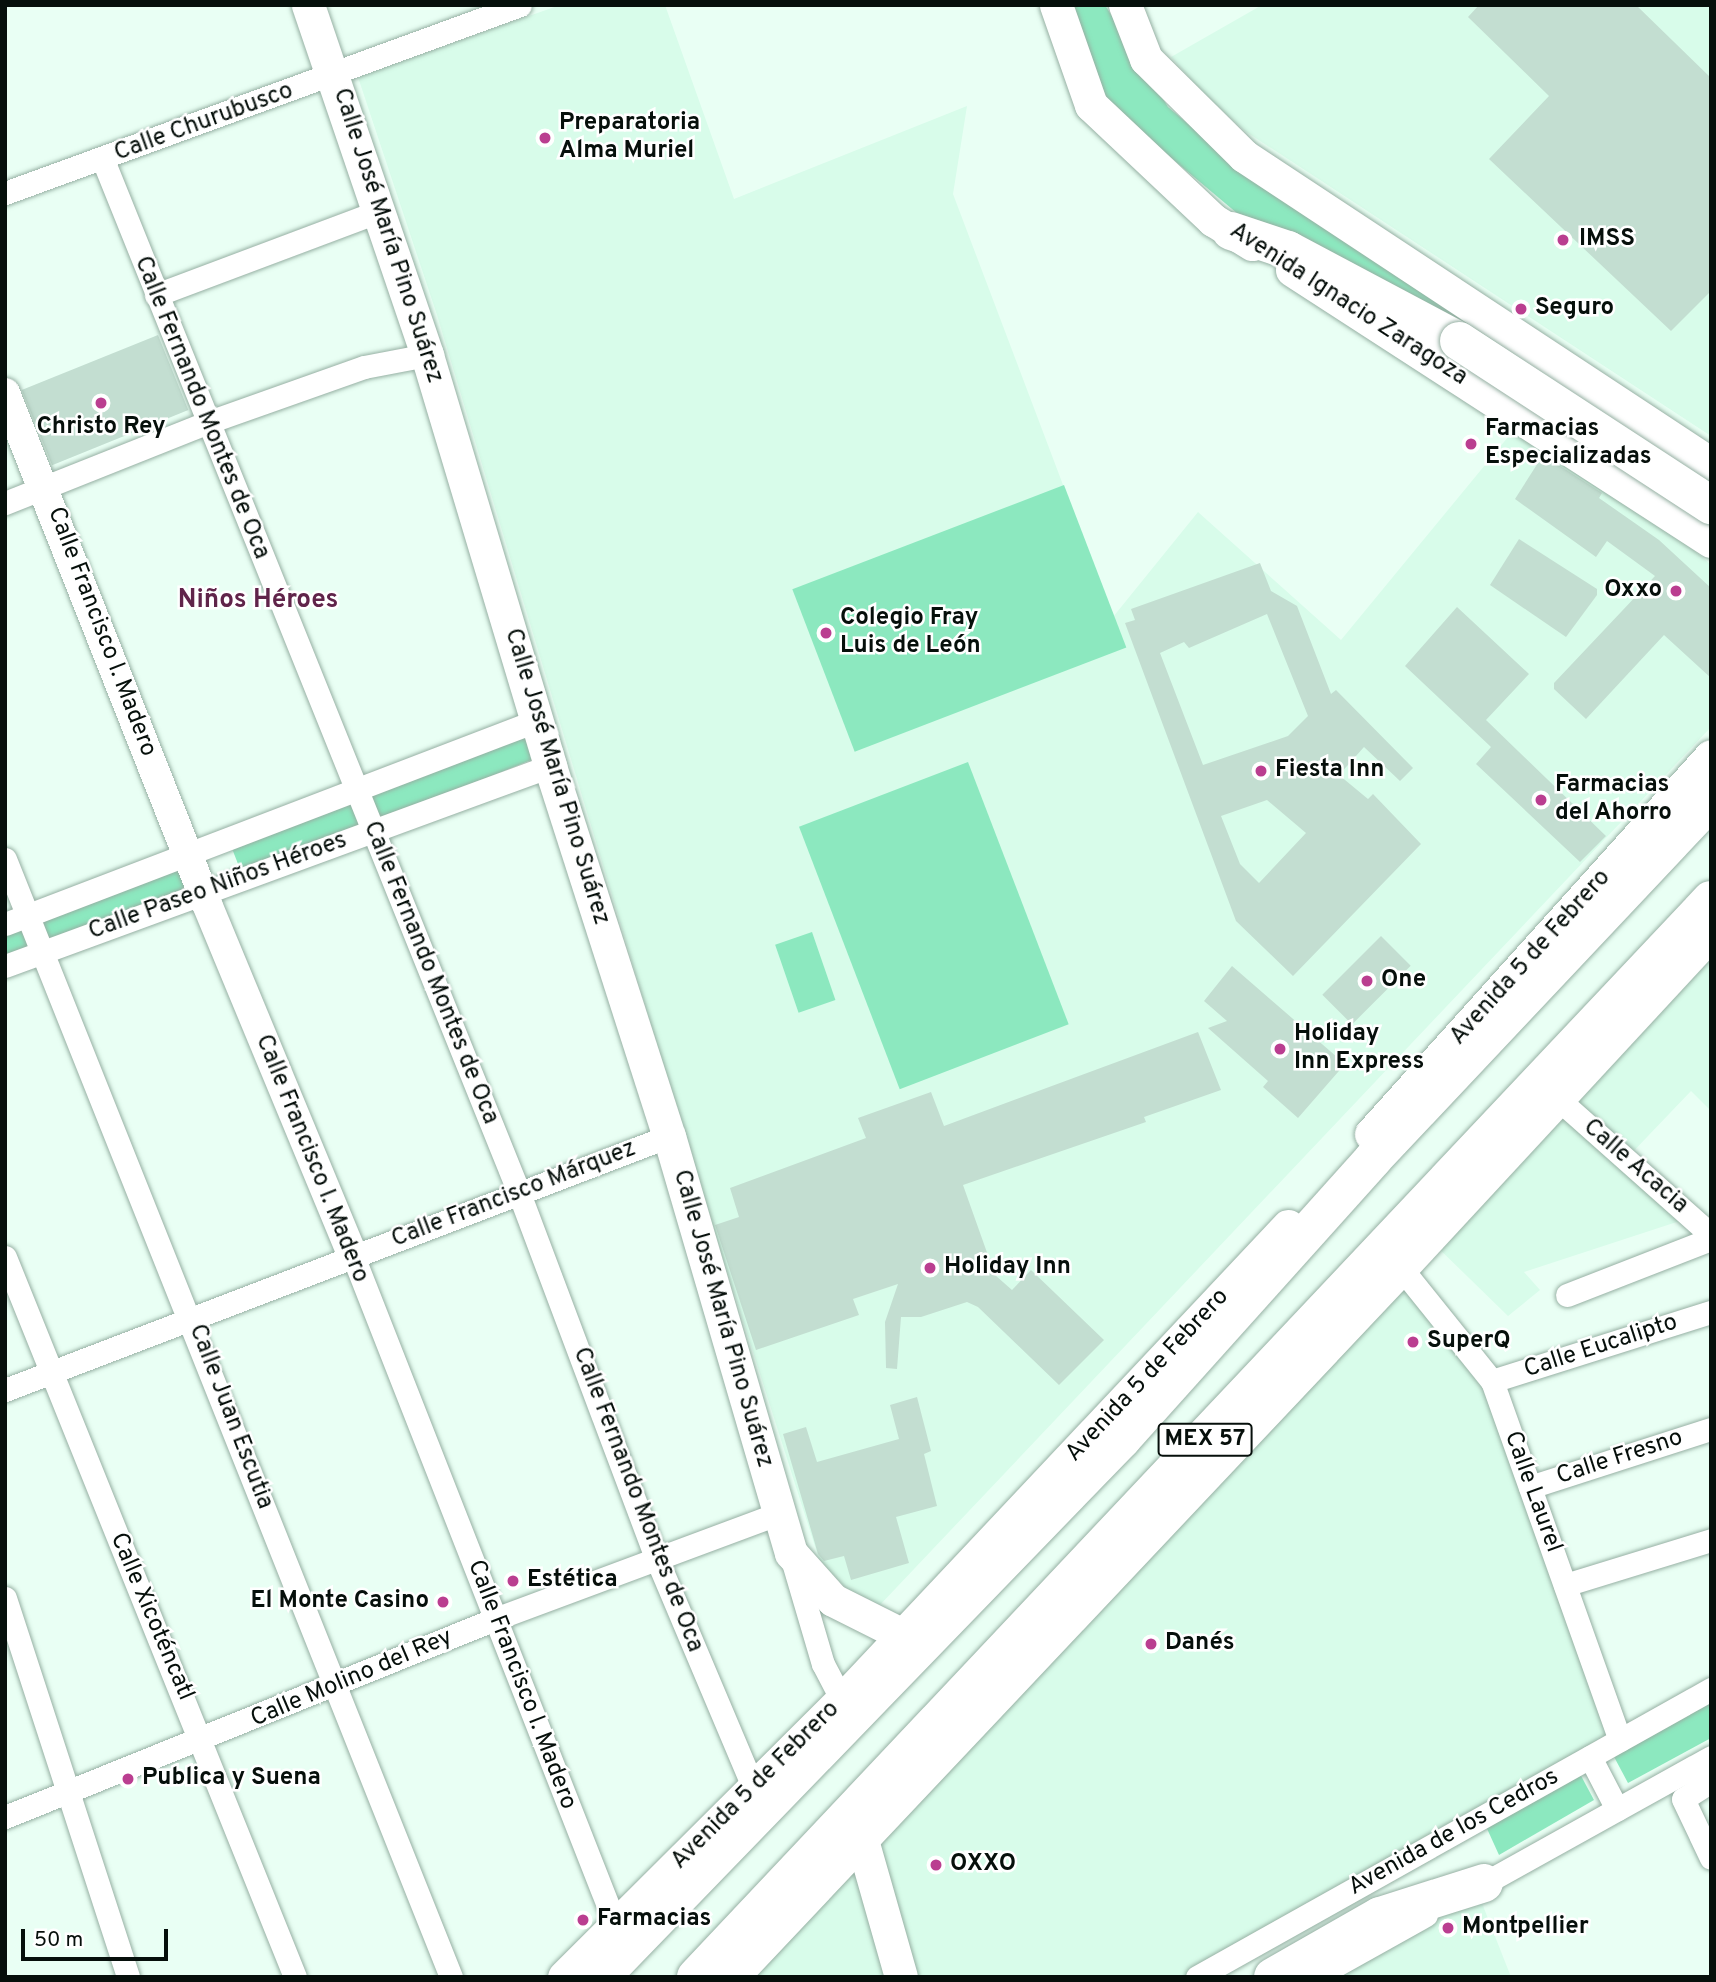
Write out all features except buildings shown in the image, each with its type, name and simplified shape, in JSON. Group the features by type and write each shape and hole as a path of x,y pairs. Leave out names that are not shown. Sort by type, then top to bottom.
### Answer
{"highway":[{"path":"1231,230 1288,250 1407,311 1711,505"},
{"name":"Avenida 5 de Febrero","path":"583,1974 1122,1439 1224,1330 1373,1160 1711,799"},
{"name":"MEX 57","path":"696,1977 1711,900"},
{"path":"1224,1330 1268,1248"},
{"path":"1260,1381 1395,1275"},
{"path":"1042,1488 1122,1439"},
{"path":"1084,1602 1151,1496"},
{"path":"1273,1977 1380,1916 1484,1883"}],"main road":[{"name":"Calle José María Pino Suárez","path":"308,5 335,75 427,355 550,766 669,1136 777,1514 791,1553 834,1600 903,1635"},
{"name":"Avenida Ignacio Zaragoza","path":"1056,5 1091,105 1213,220 1711,541"},
{"path":"1125,5 1146,59 1244,156 1711,464"},
{"path":"1491,397 1530,401 1543,385 1544,367 1539,358 1510,333"},
{"name":"Avenida 5 de Febrero","path":"583,1974 615,1926 842,1700 1268,1248 1711,756"},
{"path":"1413,1088 1503,1006 1711,799"},
{"path":"732,1977 1395,1275 1711,933"},
{"path":"583,1974 843,1709 903,1635"},
{"path":"862,1840 901,1977"}],"street":[{"name":"Calle Churubusco","path":"5,193 103,160 520,5"},
{"name":"Calle Fernando Montes de Oca","path":"103,160 206,423 519,1193 656,1556 753,1787"},
{"path":"156,295 379,211"},
{"path":"5,503 206,423 364,367 427,355"},
{"name":"Calle Francisco I. Madero","path":"5,393 45,487 202,892 353,1256 615,1926"},
{"name":"Calle Paseo Niños Héroes","path":"5,924 354,787 538,720"},
{"name":"Calle Paseo Niños Héroes","path":"5,966 550,766"},
{"name":"Calle Juan Escutia","path":"5,859 191,1318 451,1977"},
{"name":"Calle Acacia","path":"1558,1099 1711,1237"},
{"name":"Calle Francisco Márquez","path":"5,1390 669,1136"},
{"path":"1567,1295 1711,1237"},
{"name":"Calle Xicoténcatl","path":"5,1257 49,1372 202,1741 295,1977"},
{"name":"Calle Laurel","path":"1395,1275 1492,1381 1620,1740"},
{"name":"Calle Eucalipto","path":"1492,1381 1711,1312"},
{"name":"Calle Fresno","path":"1530,1487 1711,1429"},
{"name":"Calle Molino del Rey","path":"5,1817 336,1687 495,1619 656,1556 777,1514"},
{"path":"1565,1585 1711,1540"},
{"name":"Calle José María Pino Suárez","path":"791,1553 823,1664 842,1700"},
{"path":"6,1603 69,1791 123,1975"},
{"name":"Avenida de los Cedros","path":"1197,1977 1711,1689"},
{"path":"1590,1757 1617,1809"},
{"path":"1315,1977 1711,1757"},
{"path":"1711,1781 1683,1799 1711,1858"}],"shaded area":[{"path":"560,5 665,5 734,199 967,106 953,194 1113,617 1198,512 1341,640 1513,431 1683,541 1711,565 1711,727 879,1606 849,1591 820,1562 694,1167 437,315 358,77"},
{"name":"IMSS","path":"1262,5 1711,5 1711,436 1245,131 1206,96 1171,57"},
{"path":"1711,933 1711,1111 1691,1091 1626,1159 1692,1217 1524,1272 1540,1290 1508,1316 1429,1239"},
{"path":"1401,1268 1492,1381 1620,1740 1197,1977 732,1977"},
{"name":"Montpellier","path":"1476,1888 1511,1977 1315,1977"}],"green space":[{"path":"1057,5 1105,5 1168,107 1256,181 1711,477 1711,525 1263,235 1094,93"},
{"path":"1064,485 1126,647 855,752 792,589"},
{"path":"524,720 536,758 243,875 231,846"},
{"path":"968,762 1069,1024 900,1089 799,827"},
{"path":"186,853 202,892 5,966 5,924"},
{"path":"812,932 835,1000 799,1013 775,945"},
{"path":"1711,1698 1711,1738 1628,1783 1612,1753"},
{"path":"1579,1772 1594,1800 1499,1855 1484,1822"}],"place":[{"name":"Preparatoria Alma Muriel","path":"545,138"},
{"name":"IMSS","path":"1563,240"},
{"name":"Seguro","path":"1521,309"},
{"name":"Christo Rey","path":"101,403"},
{"name":"Farmacias Especializadas","path":"1471,444"},
{"name":"Oxxo","path":"1676,591"},
{"name":"Colegio Fray Luis de León","path":"826,633"},
{"name":"Fiesta Inn","path":"1261,771"},
{"name":"Farmacias del Ahorro","path":"1541,800"},
{"name":"One","path":"1367,981"},
{"name":"Holiday Inn Express","path":"1280,1049"},
{"name":"Holiday Inn","path":"930,1268"},
{"name":"SuperQ","path":"1413,1342"},
{"name":"Estética","path":"513,1581"},
{"name":"El Monte Casino","path":"443,1602"},
{"name":"Danés","path":"1151,1644"},
{"name":"Publica y Suena","path":"128,1779"},
{"name":"OXXO","path":"936,1865"},
{"name":"Farmacias","path":"583,1920"},
{"name":"Montpellier","path":"1448,1928"}],"district":[{"name":"Niños Héroes","path":"258,601"}]}
